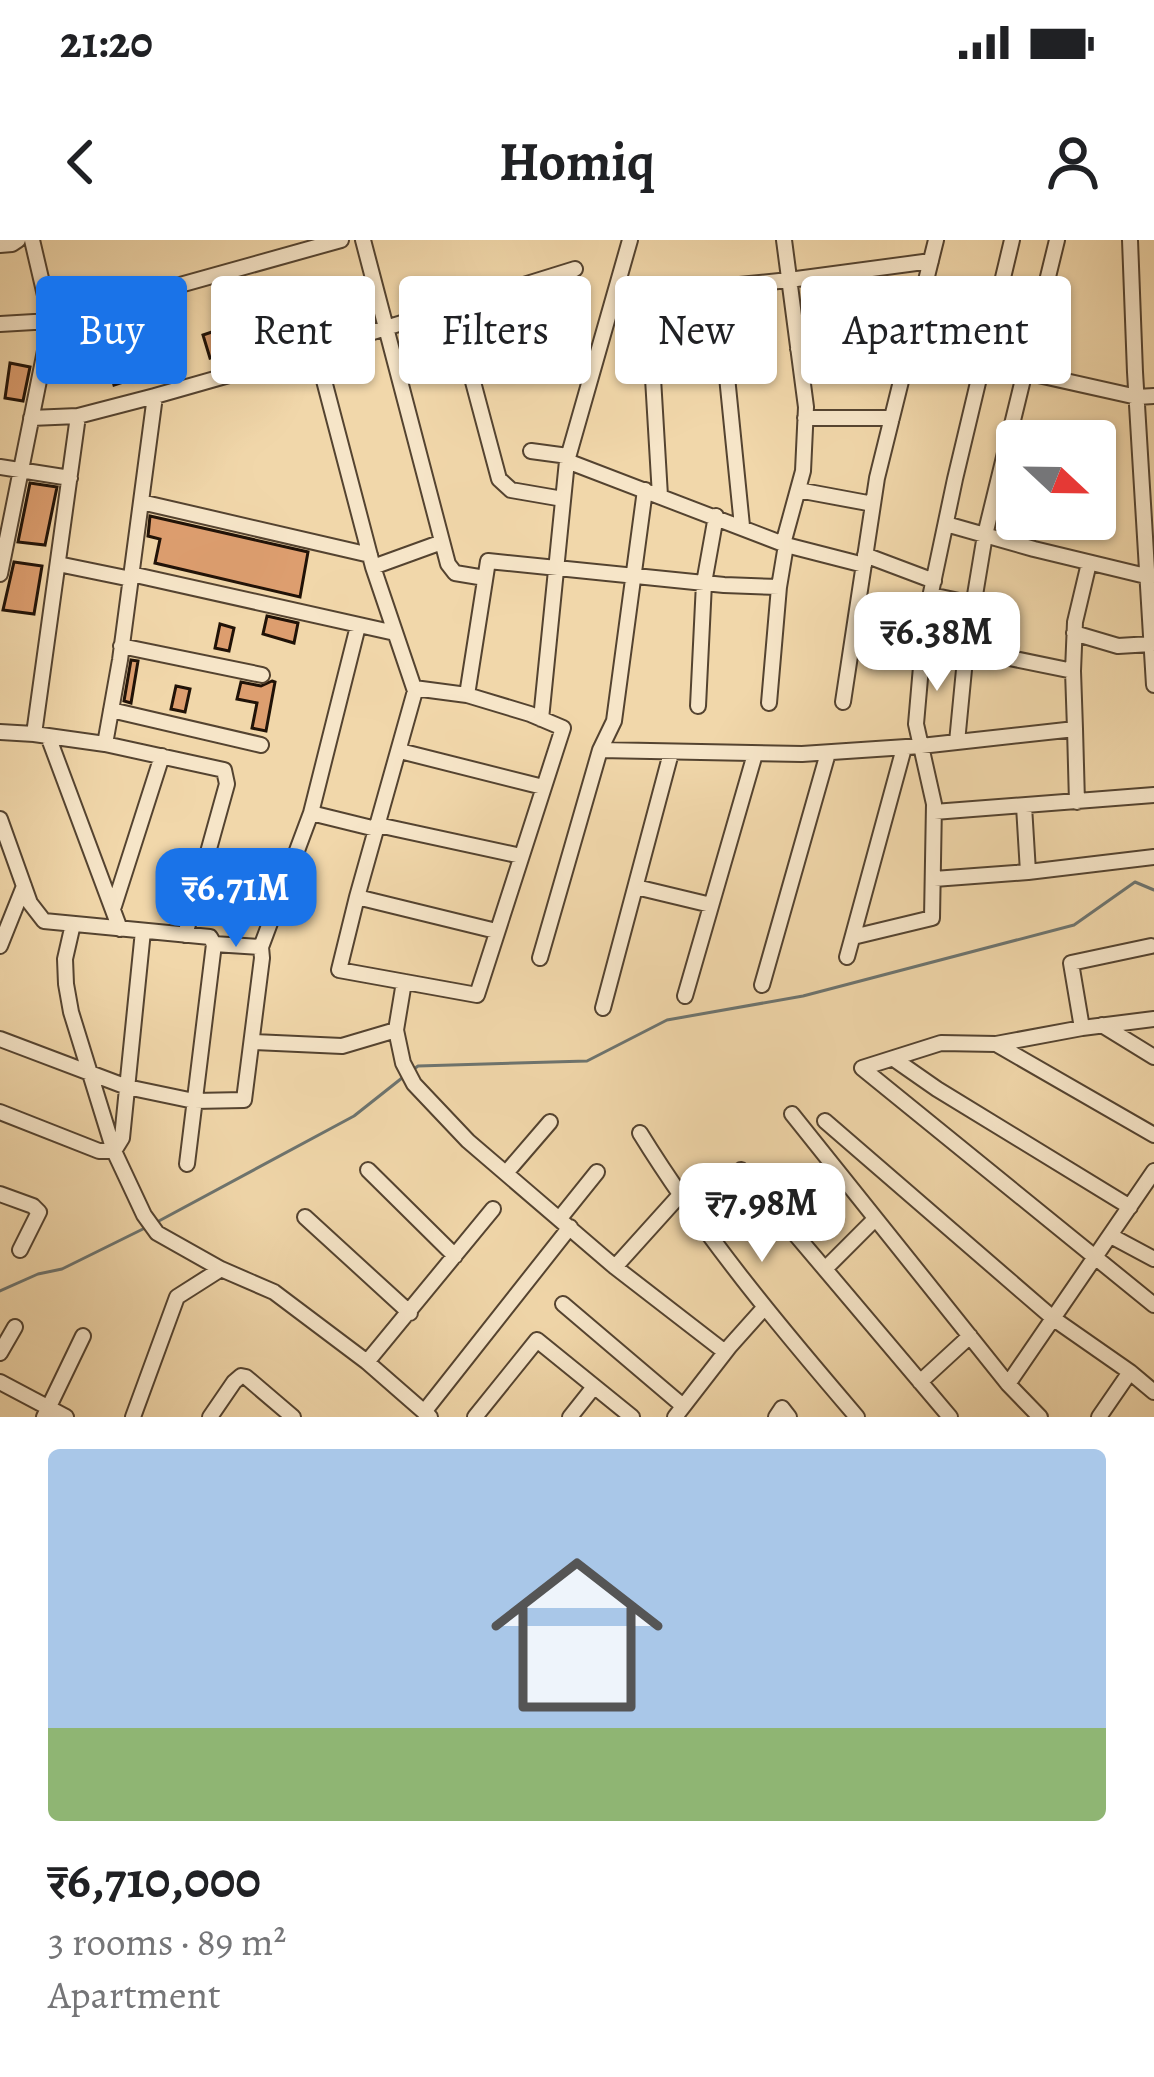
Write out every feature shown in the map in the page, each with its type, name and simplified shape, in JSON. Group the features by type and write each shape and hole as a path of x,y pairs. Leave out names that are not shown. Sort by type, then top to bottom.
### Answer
{"street":[{"path":"0,245 18,240"},
{"path":"32,240 40,276"},
{"path":"187,283 341,240"},
{"path":"362,240 452,572 485,578"},
{"path":"541,719 568,459 630,240"},
{"path":"769,703 785,544 803,471 805,418 784,240"},
{"path":"927,276 936,240"},
{"path":"1004,276 1012,240"},
{"path":"1049,276 1058,240"},
{"path":"1130,240 1154,685"},
{"path":"777,281 931,261"},
{"path":"553,276 575,269"},
{"path":"0,324 36,322"},
{"path":"375,331 399,323"},
{"path":"32,418 78,416 211,380"},
{"path":"1071,383 1137,398 1154,396"},
{"path":"0,574 39,384"},
{"path":"325,384 372,561 414,688 339,970 477,995 563,728 467,695 414,688"},
{"path":"474,384 499,479 511,490 563,499"},
{"path":"540,958 600,750 614,721 632,574 652,493 650,384"},
{"path":"728,384 742,526"},
{"path":"842,702 873,504 900,384"},
{"path":"853,937 932,918 934,812 916,724 925,621 980,384"},
{"path":"957,742 965,650 985,535 1023,384"},
{"path":"105,744 155,396"},
{"path":"78,416 41,735 121,928"},
{"path":"805,418 892,418"},
{"path":"531,451 568,459 785,544 864,560 974,604"},
{"path":"0,467 70,478"},
{"path":"798,490 873,504"},
{"path":"141,502 372,561 442,542"},
{"path":"698,706 704,583 716,516"},
{"path":"946,524 1150,577"},
{"path":"467,695 488,561 779,587"},
{"path":"1077,802 1074,633 1089,563"},
{"path":"58,564 395,633"},
{"path":"0,1039 127,1087 194,1101 244,1100 261,947 311,813 358,626"},
{"path":"1074,633 1118,646 1151,644"},
{"path":"122,646 262,675"},
{"path":"965,650 1073,671"},
{"path":"111,710 261,746"},
{"path":"600,750 828,753 1075,729"},
{"path":"0,731 105,744 224,770 226,784 185,934"},
{"path":"848,957 904,748"},
{"path":"400,751 543,788"},
{"path":"603,1009 671,753"},
{"path":"762,985 828,753"},
{"path":"685,996 755,754"},
{"path":"113,907 162,756"},
{"path":"934,812 1154,795"},
{"path":"1024,806 1028,872"},
{"path":"311,813 521,856"},
{"path":"0,819 30,903 44,921 210,937 214,944 187,1164"},
{"path":"934,879 1154,856"},
{"path":"0,946 24,886"},
{"path":"636,887 711,905"},
{"path":"357,897 496,931"},
{"path":"73,924 65,959 71,1012 114,1151 157,1233 274,1292 427,1414 597,1172"},
{"path":"114,1151 122,1138 143,931"},
{"path":"214,944 261,947"},
{"path":"1082,1028 1071,963 1153,946 1154,966"},
{"path":"404,982 396,1030 403,1063 414,1084 450,1124 615,1267 725,1352"},
{"path":"1154,1018 996,1044 941,1043 862,1068 1154,1306"},
{"path":"1102,1024 1154,1057"},
{"path":"252,1042 342,1046 396,1030"},
{"path":"996,1044 1154,1135"},
{"path":"894,1059 1130,1207"},
{"path":"0,1112 99,1151 114,1151"},
{"path":"792,1114 1008,1384 1040,1417"},
{"path":"825,1121 1054,1319 1154,1392"},
{"path":"506,1173 550,1122"},
{"path":"640,1133 679,1196 764,1308 857,1417"},
{"path":"368,1170 455,1256"},
{"path":"741,1170 950,1417"},
{"path":"1008,1384 1153,1175"},
{"path":"0,1194 33,1206 39,1213 20,1250"},
{"path":"615,1267 679,1196"},
{"path":"367,1362 493,1209"},
{"path":"305,1216 410,1313"},
{"path":"825,1270 875,1219"},
{"path":"1112,1235 1154,1259"},
{"path":"133,1417 177,1297 221,1268"},
{"path":"563,1304 679,1412 764,1308"},
{"path":"46,1413 83,1336"},
{"path":"920,1382 970,1336"},
{"path":"476,1417 537,1340 632,1417"},
{"path":"1100,1417 1130,1372"},
{"path":"210,1417 241,1376 293,1417"},
{"path":"0,1382 46,1413 66,1417"},
{"path":"570,1417 593,1388"},
{"path":"776,1417 782,1408 790,1417"}],"building":[{"path":"211,332 210,358 203,335"},
{"path":"10,363 30,367 23,401 5,398"},
{"path":"30,483 57,487 45,545 18,542"},
{"path":"150,516 308,552 300,597 155,563 160,539 148,536"},
{"path":"14,562 42,566 34,614 3,610"},
{"path":"267,616 298,623 294,643 263,634"},
{"path":"220,624 234,628 229,651 215,648"},
{"path":"131,660 138,661 131,703 124,701"},
{"path":"272,681 266,731 252,728 257,703 237,699 241,682 261,686"},
{"path":"176,686 190,689 185,712 171,709"}],"waterway":[{"path":"414,1069 587,1061 667,1020 803,996 1074,925 1135,882 1154,890"},
{"path":"157,1222 354,1116 402,1078"},
{"path":"0,1291 62,1269 149,1226"}]}
